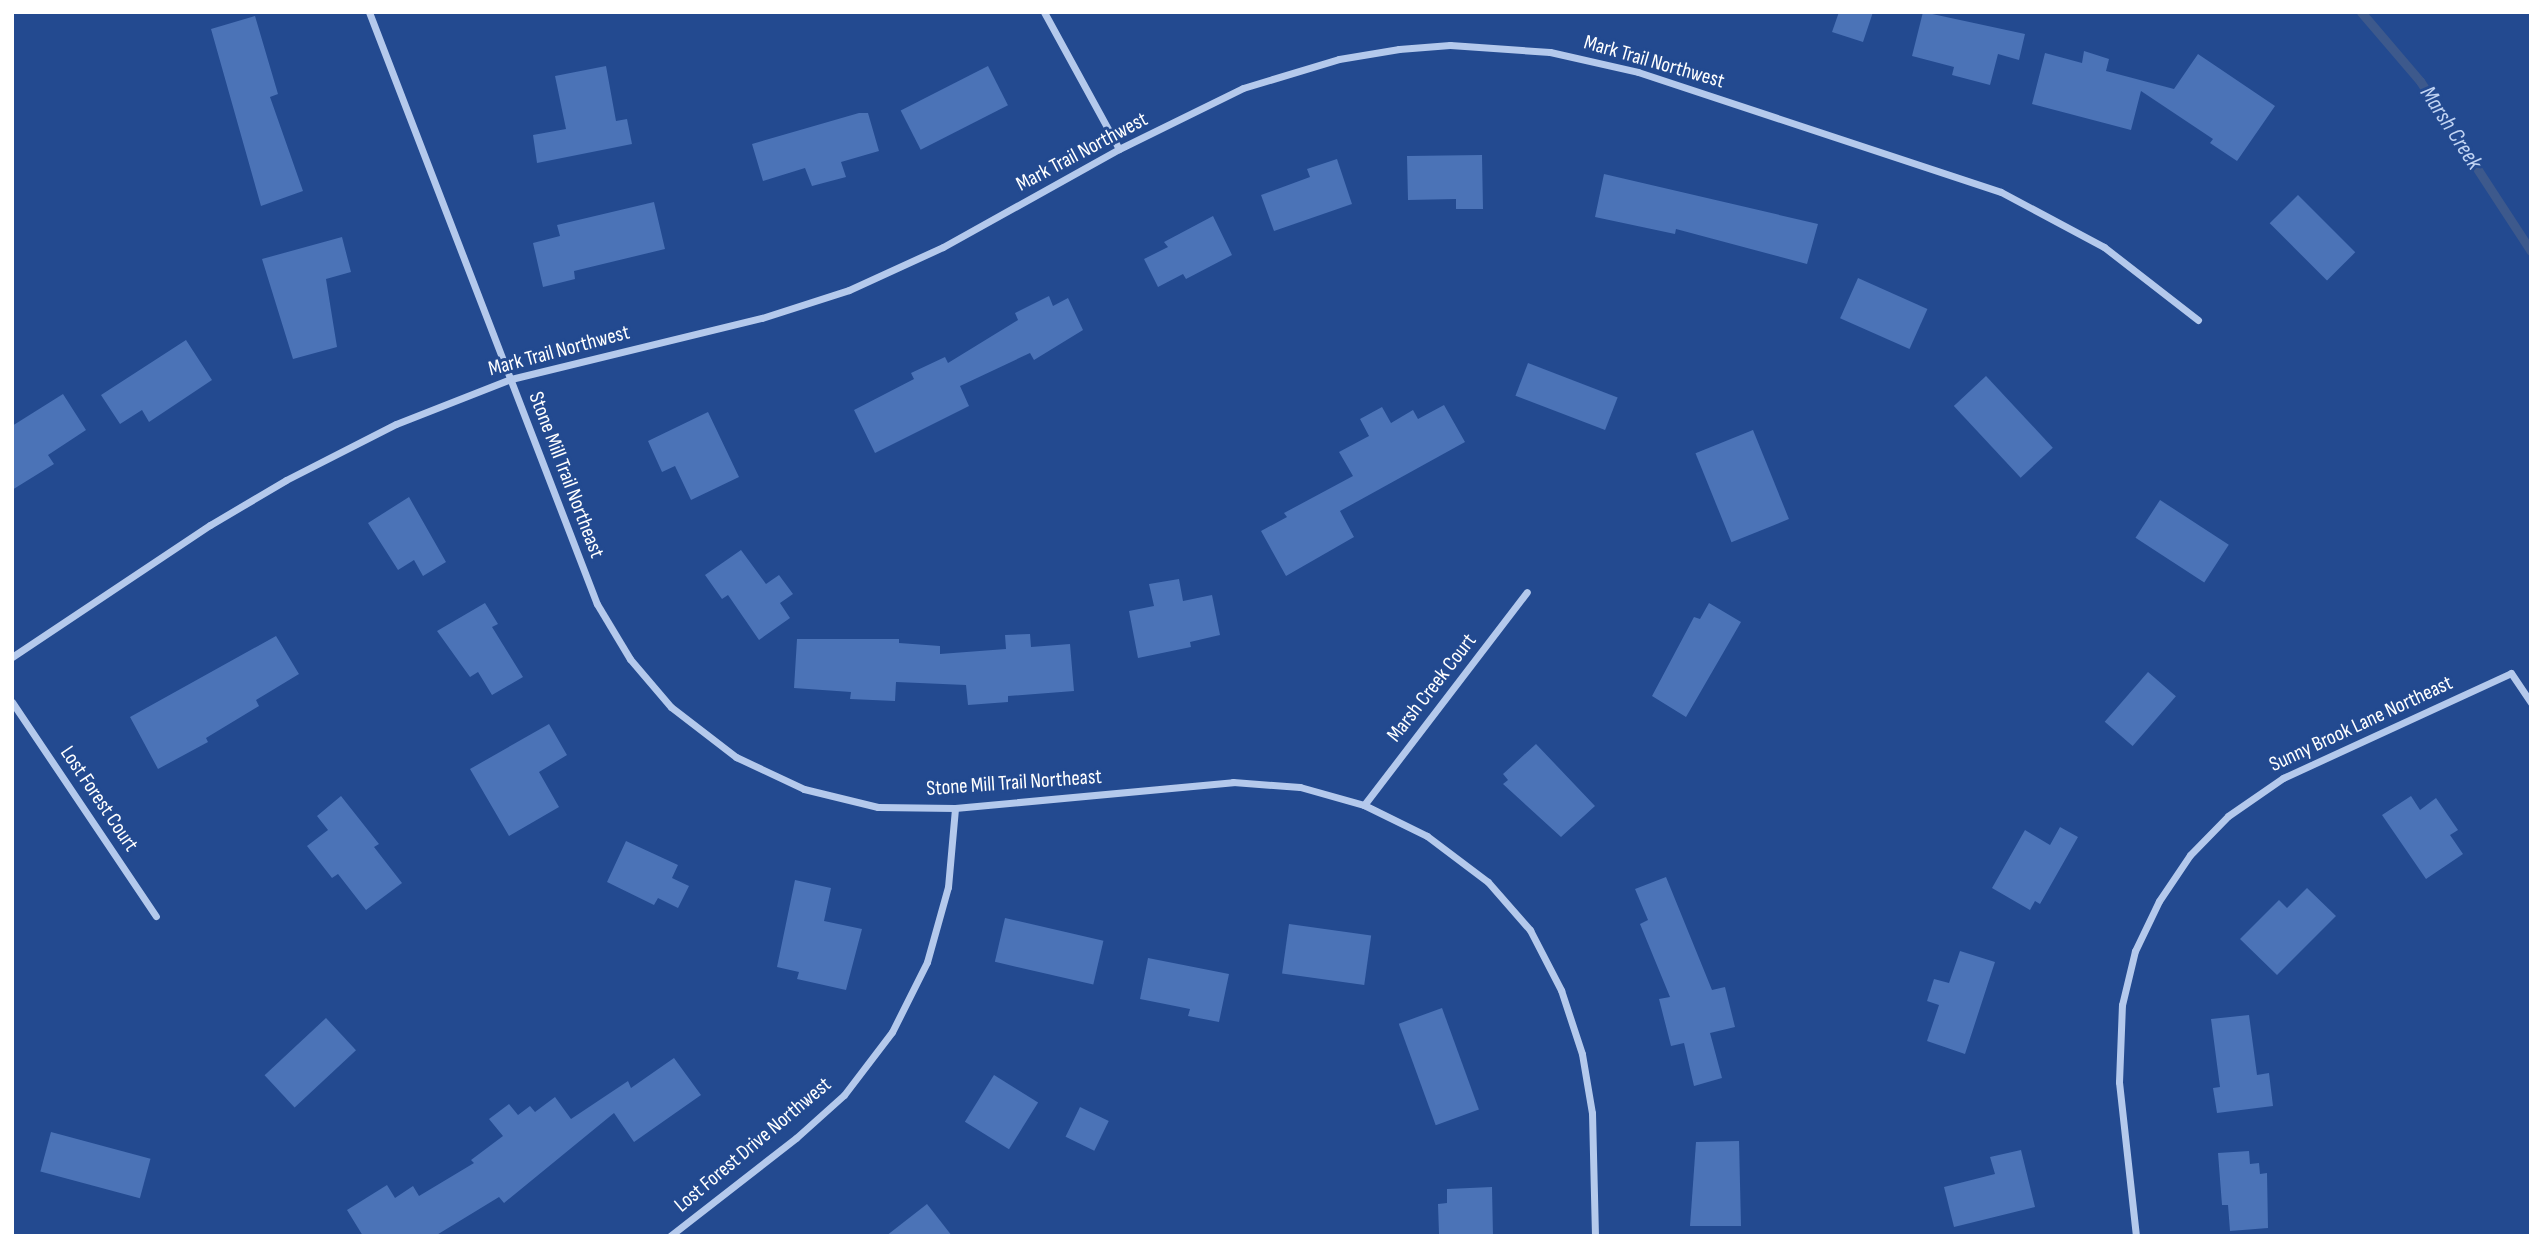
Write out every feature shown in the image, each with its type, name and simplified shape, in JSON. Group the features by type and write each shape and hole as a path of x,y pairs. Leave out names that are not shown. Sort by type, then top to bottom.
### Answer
{"street":[{"name":"Stone Mill Trail Northeast","path":"369,12 597,604 630,659 671,707 736,757 804,789 878,807 955,808 1233,782 1300,788 1364,805 1427,835 1488,882 1530,930 1561,990 1582,1054 1592,1114 1595,1236"},
{"path":"1044,12 1119,149"},
{"name":"Mark Trail Northwest","path":"12,657 286,480 396,424 510,379 762,318 849,290 943,247 1119,149 1243,88 1339,59 1450,46 1550,52 1639,72 2001,192 2104,247 2198,320"},
{"name":"Marsh Creek Court","path":"1364,805 1527,592"},
{"name":"Sunny Brook Lane Northeast","path":"2136,1236 2119,1082 2122,1005 2136,951 2159,901 2190,855 2228,816 2283,778 2511,673 2531,703"},
{"name":"Lost Forest Court","path":"12,702 156,916"},
{"name":"Lost Forest Drive Northwest","path":"670,1236 834,1103 892,1032 927,962 948,887 955,808"}],"building":[{"path":"1839,12 1873,12 1863,42 1832,32"},
{"path":"1923,12 2025,34 2019,60 1998,54 1990,85 1952,75 1954,67 1912,56"},
{"path":"255,16 278,94 270,97 303,191 261,206 211,29"},
{"path":"2084,51 2109,59 2106,71 2174,89 2198,54 2275,106 2237,161 2210,143 2213,139 2141,91 2131,130 2032,104 2045,53 2082,63"},
{"path":"606,66 616,121 627,119 632,144 537,163 533,135 566,129 555,76"},
{"path":"988,66 1008,105 921,150 901,110"},
{"path":"859,113 868,113 879,151 841,162 846,177 812,186 805,168 763,181 752,144"},
{"path":"1482,155 1483,209 1456,209 1456,199 1408,200 1407,156"},
{"path":"1337,159 1352,204 1274,231 1261,195 1310,177 1307,169"},
{"path":"1604,174 1818,224 1807,264 1676,229 1675,234 1595,217"},
{"path":"2298,195 2355,252 2327,281 2270,223"},
{"path":"654,202 665,249 574,271 575,279 543,287 533,243 560,236 557,225"},
{"path":"1213,216 1232,255 1186,279 1183,274 1158,287 1144,259 1168,247 1164,242"},
{"path":"342,237 351,272 326,279 337,347 293,359 262,259"},
{"path":"1858,278 1927,309 1910,349 1840,318"},
{"path":"1049,296 1053,306 1068,298 1083,330 1034,360 1030,353 960,386 969,406 875,453 854,410 914,379 911,373 945,357 948,363 1018,320 1015,313"},
{"path":"186,340 212,380 149,422 142,410 120,424 101,395"},
{"path":"1528,363 1618,397 1605,430 1515,396"},
{"path":"1986,376 2053,448 2021,478 1954,406"},
{"path":"63,394 86,430 48,455 54,464 12,490 12,426"},
{"path":"1444,405 1465,442 1340,511 1354,537 1286,576 1261,531 1287,517 1284,513 1353,476 1339,452 1369,436 1360,419 1382,407 1391,423 1413,410 1418,419"},
{"path":"708,412 739,477 691,500 675,466 662,472 648,441"},
{"path":"1753,430 1789,519 1731,542 1696,453"},
{"path":"409,497 446,562 423,576 414,560 398,570 368,523"},
{"path":"2160,500 2229,545 2204,582 2135,538"},
{"path":"741,550 766,584 779,575 793,594 780,603 790,618 759,640 728,595 722,599 705,575"},
{"path":"1179,579 1183,601 1212,595 1220,635 1190,642 1191,647 1138,658 1129,611 1154,606 1149,584"},
{"path":"485,603 498,624 492,627 523,677 492,695 478,672 470,677 437,631"},
{"path":"1709,603 1741,622 1686,717 1652,696 1694,617 1700,619"},
{"path":"1030,634 1031,647 1070,644 1074,691 1008,696 1008,702 968,705 966,685 896,682 895,701 850,699 851,692 794,688 797,639 899,639 899,643 940,646 940,654 1006,649 1005,635"},
{"path":"276,636 299,674 256,700 259,706 206,738 208,742 158,769 130,717"},
{"path":"2148,672 2176,696 2133,746 2105,722"},
{"path":"549,724 567,755 539,772 559,807 509,836 470,769"},
{"path":"1536,744 1595,806 1561,837 1503,784 1508,780 1503,774"},
{"path":"341,796 379,844 374,847 402,883 366,910 338,874 332,878 307,846 328,830 317,816"},
{"path":"2411,796 2420,810 2436,798 2458,830 2450,835 2463,854 2426,879 2382,815"},
{"path":"2060,827 2078,837 2040,904 2035,901 2030,910 1992,888 2025,830 2050,845"},
{"path":"626,841 678,865 672,878 689,886 678,908 658,898 654,905 607,882"},
{"path":"1666,877 1712,990 1725,987 1735,1027 1710,1033 1722,1078 1694,1086 1684,1043 1671,1046 1659,999 1670,997 1640,924 1648,920 1635,889"},
{"path":"795,880 831,888 824,921 862,929 846,990 797,979 799,972 777,967"},
{"path":"2307,888 2336,916 2277,975 2240,939 2279,900 2287,908"},
{"path":"1005,918 1103,941 1093,985 995,962"},
{"path":"1289,924 1371,936 1364,985 1282,974"},
{"path":"1960,951 1995,962 1965,1054 1927,1041 1939,1005 1927,1001 1934,979 1949,983"},
{"path":"1148,958 1229,974 1219,1022 1188,1016 1190,1009 1140,999"},
{"path":"1442,1008 1479,1109 1436,1125 1399,1024"},
{"path":"2249,1015 2257,1075 2269,1073 2273,1106 2217,1113 2213,1088 2220,1087 2211,1019"},
{"path":"326,1018 356,1050 295,1107 265,1075"},
{"path":"674,1058 701,1095 634,1142 614,1113 504,1203 499,1197 435,1236 363,1236 347,1210 387,1185 395,1198 413,1186 419,1196 474,1163 471,1160 503,1136 489,1119 509,1104 518,1115 530,1106 535,1112 555,1097 571,1119 628,1081 631,1088"},
{"path":"994,1075 1038,1103 1009,1149 965,1122"},
{"path":"1080,1107 1109,1121 1094,1151 1066,1137"},
{"path":"51,1132 150,1159 140,1198 40,1172"},
{"path":"1739,1141 1741,1226 1690,1226 1696,1142"},
{"path":"2021,1150 2035,1207 1954,1227 1944,1187 1995,1174 1990,1157"},
{"path":"2249,1151 2250,1164 2259,1163 2260,1174 2267,1173 2268,1228 2230,1231 2228,1205 2222,1205 2218,1153"},
{"path":"1492,1187 1493,1236 1439,1234 1438,1204 1447,1203 1447,1189"},
{"path":"927,1204 952,1236 886,1236"}],"waterway":[{"name":"Marsh Creek","path":"2361,12 2420,81 2531,251"}]}
